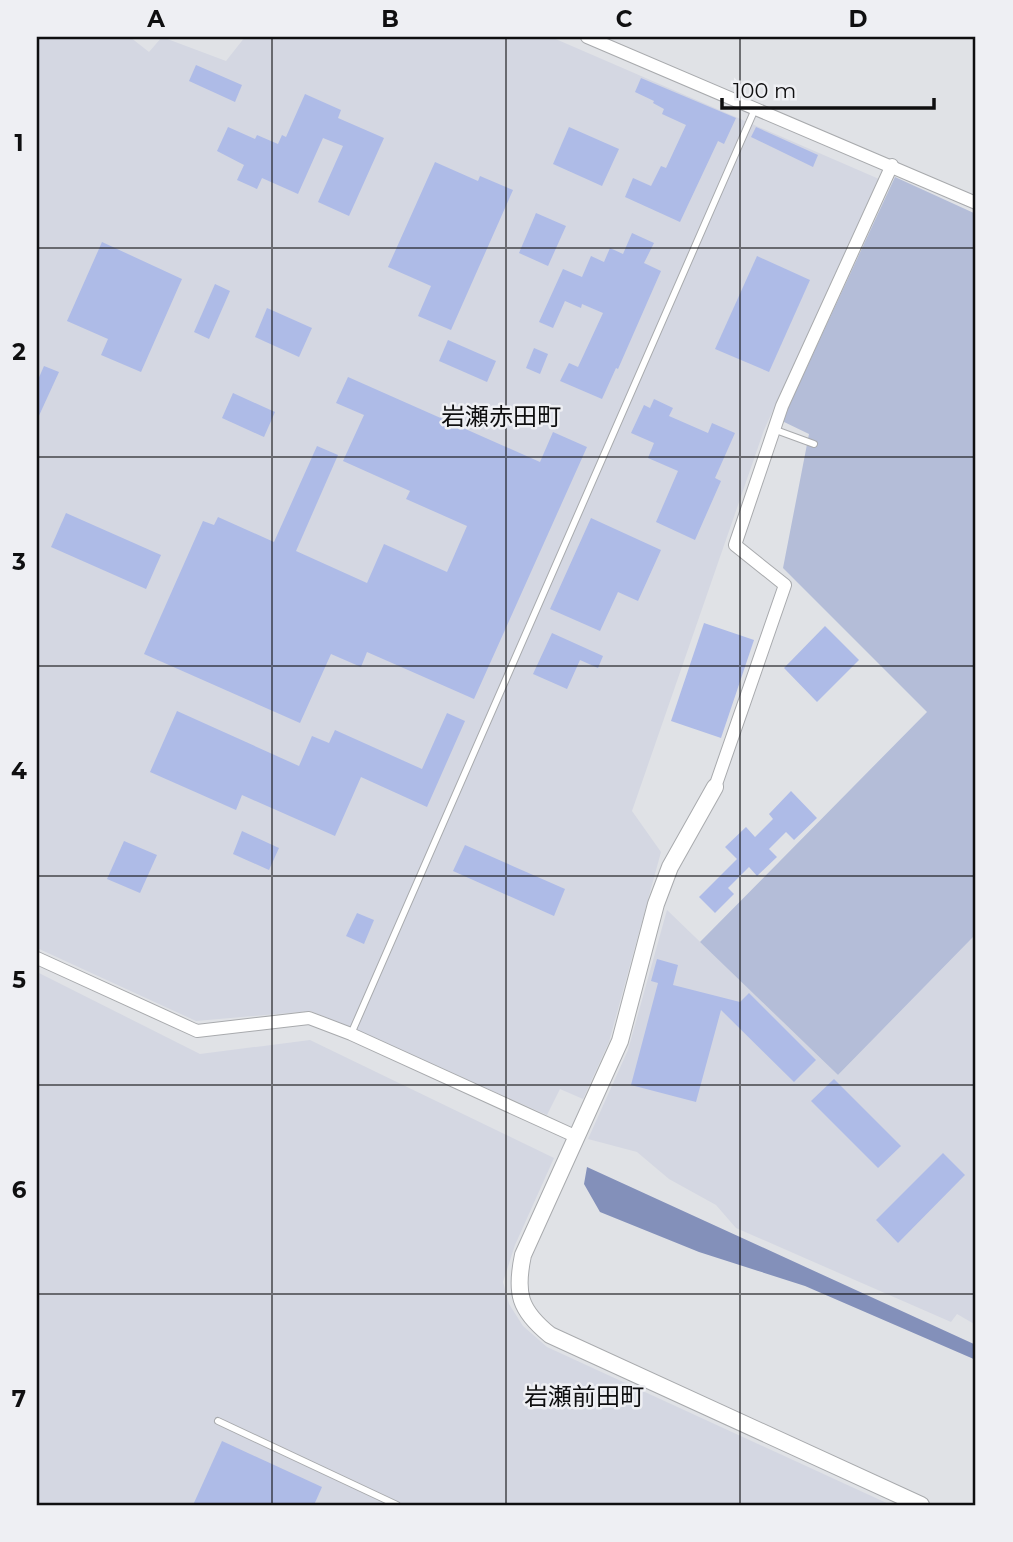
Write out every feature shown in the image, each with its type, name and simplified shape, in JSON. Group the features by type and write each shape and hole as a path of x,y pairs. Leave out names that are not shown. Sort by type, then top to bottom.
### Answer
{"street":[{"path":"587,37 976,203"},
{"path":"892,165 782,406 735,545 785,584 715,787 670,867 656,904 620,1041 523,1255 518,1276 521,1300 532,1320 550,1335 921,1505"},
{"path":"37,958 197,1031 309,1018 351,1034 577,1137"}],"lane":[{"path":"351,1034 755,109"},
{"path":"773,429 814,444"},
{"path":"218,1421 397,1505"}],"shaded area":[{"path":"37,37 130,37 149,52 162,37 226,61 245,37 551,37 879,179 764,430 632,811 661,852 609,1042 583,1099 560,1089 547,1115 311,1011 196,1021 37,948"},
{"path":"895,177 976,214 976,934 838,1075 700,942 927,712 783,568 809,434 782,421"},
{"path":"667,910 838,1075 976,934 976,1325 957,1314 951,1322 736,1228 716,1205 669,1179 637,1152 588,1139 628,1050"},
{"path":"37,972 200,1054 310,1040 554,1158 515,1245 503,1282 509,1304 523,1326 547,1347 891,1505 37,1505"},
{"path":"587,1167 976,1345 976,1360 805,1286 699,1252 600,1212 584,1184"}],"building":[{"path":"196,65 242,85 235,102 189,81"},
{"path":"641,78 736,118 724,144 718,141 680,222 625,197 633,178 651,186 661,166 666,168 686,125 662,114 664,109 635,92"},
{"path":"305,94 341,110 338,118 384,138 349,216 318,202 343,146 323,138 298,194 262,178 257,189 237,180 244,165 217,151 228,127 255,139 257,135 278,144 282,135 286,137"},
{"path":"569,127 619,149 602,186 553,164"},
{"path":"756,127 818,155 813,167 751,137"},
{"path":"435,162 478,181 480,176 513,190 451,330 418,316 431,286 388,267"},
{"path":"536,213 566,226 548,266 519,253"},
{"path":"632,233 654,243 644,263 661,271 602,399 560,381 569,363 578,367 603,313 582,304 581,308 565,301 553,328 539,322 563,269 582,277 591,256 604,262 610,248 623,254"},
{"path":"102,242 182,279 141,372 101,355 108,339 67,321"},
{"path":"757,256 810,280 769,372 715,349"},
{"path":"215,284 230,291 209,339 194,332"},
{"path":"267,308 312,328 299,357 255,337"},
{"path":"448,340 496,361 487,382 439,361"},
{"path":"534,348 548,354 540,374 526,368"},
{"path":"44,366 59,372 37,420 37,382"},
{"path":"348,377 540,462 553,432 587,447 474,699 367,652 361,667 331,654 300,723 144,654 203,521 214,525 218,517 274,542 317,446 338,455 296,551 367,583 384,544 447,572 467,526 406,499 410,491 343,461 364,415 336,403"},
{"path":"233,393 275,412 264,437 222,418"},
{"path":"654,399 673,408 669,416 708,433 712,423 735,433 715,478 721,481 695,540 656,522 678,471 648,458 654,443 631,433 644,405 650,408"},
{"path":"66,513 161,555 146,589 51,547"},
{"path":"591,518 661,550 638,601 618,592 600,631 550,609"},
{"path":"704,623 754,640 721,738 671,721"},
{"path":"825,626 859,660 817,702 784,668"},
{"path":"552,633 603,656 598,668 580,660 567,689 533,674"},
{"path":"177,711 299,766 312,736 329,743 335,730 422,769 447,713 465,721 427,807 361,777 335,836 242,795 236,810 150,772"},
{"path":"791,791 817,818 794,840 786,832 769,849 777,857 757,876 749,867 728,888 734,894 715,913 699,897 737,859 725,847 746,827 755,837 773,819 769,814"},
{"path":"242,831 279,848 269,870 233,854"},
{"path":"124,841 157,855 140,893 107,879"},
{"path":"465,845 565,889 554,916 453,871"},
{"path":"357,913 374,920 364,944 346,936"},
{"path":"657,959 678,965 673,985 740,1002 749,993 816,1060 794,1082 721,1010 696,1102 631,1085 658,983 651,981"},
{"path":"834,1079 901,1146 878,1168 811,1101"},
{"path":"943,1153 965,1175 898,1243 876,1220"},
{"path":"222,1441 322,1487 314,1505 193,1505"}],"district":[{"name":"岩瀬赤田町","path":"501,417"},
{"name":"岩瀬前田町","path":"584,1397"}]}
